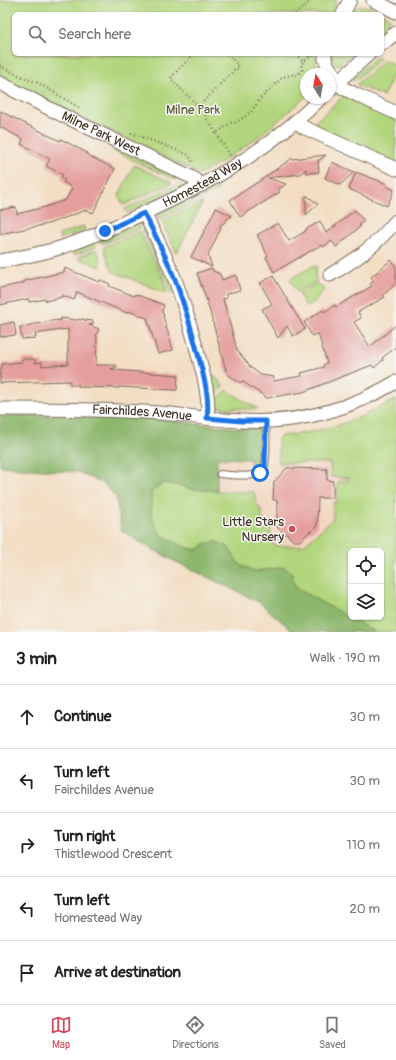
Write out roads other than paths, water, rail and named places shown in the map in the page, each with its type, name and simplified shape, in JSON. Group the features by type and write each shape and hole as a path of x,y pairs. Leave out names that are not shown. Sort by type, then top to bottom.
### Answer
{"street":[{"path":"344,12 350,0"},
{"path":"373,0 396,12"},
{"path":"384,42 396,33"},
{"path":"325,56 329,68"},
{"path":"336,83 367,56"},
{"name":"Milne Park West","path":"0,83 58,113 189,176 202,185"},
{"path":"336,86 396,113"},
{"name":"Homestead Way","path":"0,261 31,255 68,245 105,231 202,185 266,145 314,104"},
{"path":"296,121 303,127 396,169"},
{"path":"144,213 174,278 187,317 207,393 207,418"},
{"path":"330,275 348,265 370,248 396,222"},
{"name":"Fairchildes Avenue","path":"0,409 103,410 158,413 242,421 266,421 301,418 330,412 379,392 396,382"}],"lane":[{"path":"220,474 253,475 262,471 265,466 266,458 266,421"}],"place":[{"name":"Little Stars Nursery","path":"292,529"}],"park label":[{"name":"Milne Park","path":"193,110"}]}
